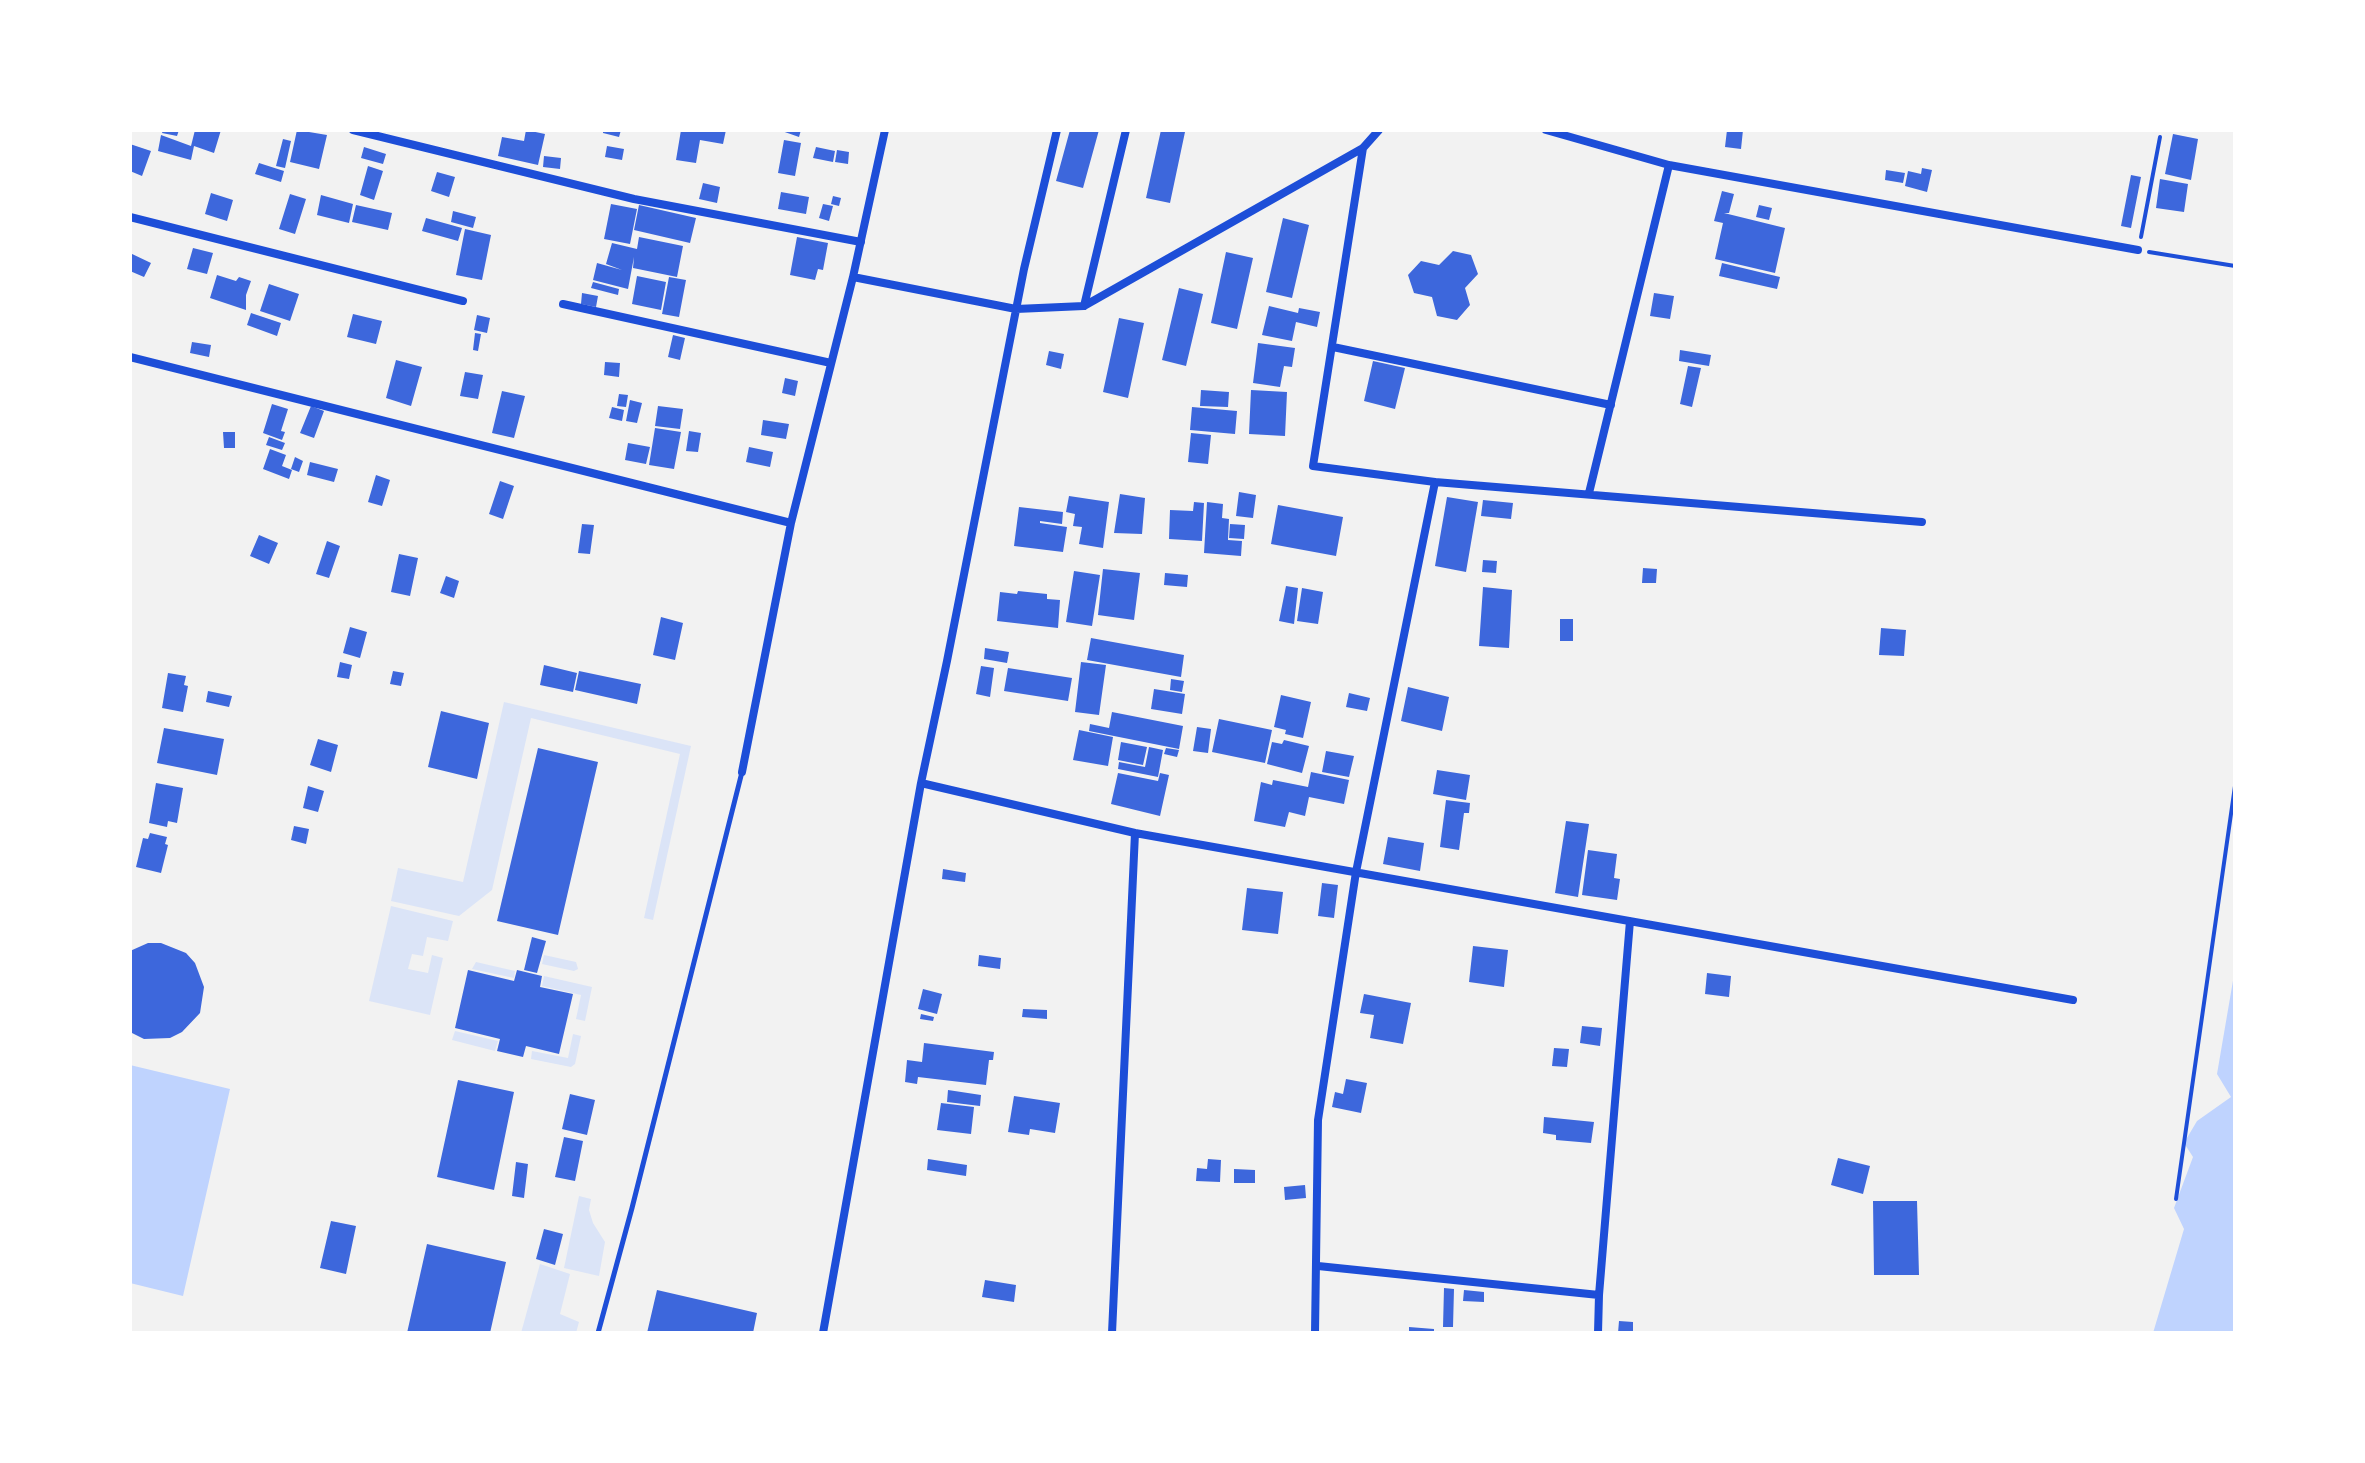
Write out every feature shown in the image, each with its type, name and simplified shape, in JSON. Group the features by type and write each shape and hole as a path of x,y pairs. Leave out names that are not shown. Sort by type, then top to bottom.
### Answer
{"street":[{"path":"353,130 634,199 861,242"},
{"path":"742,772 791,523 853,277 885,130"},
{"path":"823,1333 921,783 1016,309 1057,130"},
{"path":"1084,306 1126,130"},
{"path":"853,277 1016,309 1084,306 1363,148 1379,130"},
{"path":"1546,130 1669,165 2138,250"},
{"path":"1363,148 1313,466 1435,482 1922,522"},
{"path":"1589,493 1669,165"},
{"path":"130,217 463,301"},
{"path":"563,304 831,363"},
{"path":"1333,347 1611,405"},
{"path":"130,357 791,523"},
{"path":"1315,1333 1318,1120 1356,872 1435,482"},
{"path":"921,783 1135,833 2073,1000"},
{"path":"1112,1333 1135,833"},
{"path":"1598,1333 1630,921"},
{"path":"1318,1266 1599,1295"}],"lane":[{"path":"598,1333 742,772"}],"path":[{"path":"2160,137 2138,250 2235,266"},
{"path":"2176,1199 2235,786"}],"shaded area":[{"path":"504,702 691,746 653,920 644,918 680,754 531,718 492,890 459,916 391,901 398,868 463,882"},
{"path":"391,906 453,921 448,941 427,937 423,956 412,954 408,969 428,973 432,955 443,958 430,1015 369,1001"},
{"path":"544,955 576,962 578,969 574,971 542,964"},
{"path":"476,962 515,971 514,978 472,969"},
{"path":"544,976 592,987 585,1021 576,1019 581,995 542,986"},
{"path":"455,1031 498,1041 495,1051 452,1040"},
{"path":"573,1034 581,1036 575,1064 571,1067 531,1059 532,1051 568,1058"},
{"path":"579,1196 591,1199 589,1210 593,1223 605,1242 599,1276 564,1268"},
{"path":"540,1264 570,1274 560,1314 579,1322 576,1333 521,1333"}],"water":[{"path":"2235,969 2235,1333 2153,1333 2184,1229 2174,1208 2193,1157 2184,1143 2197,1121 2231,1097 2217,1074"},
{"path":"130,1065 230,1089 183,1296 130,1283"}],"building":[{"path":"163,130 179,130 177,136 162,133"},
{"path":"195,130 221,130 214,153 194,146 191,160 158,151 161,135 191,146"},
{"path":"297,130 327,135 319,169 290,162"},
{"path":"526,130 545,134 538,165 498,156 502,137 524,141"},
{"path":"603,130 621,130 619,137 603,133"},
{"path":"681,130 726,130 723,144 700,140 696,163 676,160"},
{"path":"779,130 801,130 799,137"},
{"path":"1070,130 1099,130 1083,188 1056,181"},
{"path":"1161,130 1185,132 1170,203 1146,198"},
{"path":"1727,130 1743,130 1741,149 1725,147"},
{"path":"2173,134 2198,139 2191,180 2165,174"},
{"path":"283,139 291,141 285,168 276,166"},
{"path":"784,140 801,143 795,176 778,173"},
{"path":"130,144 151,151 142,176 130,171"},
{"path":"607,146 624,149 622,160 605,157"},
{"path":"364,147 386,154 383,164 361,158"},
{"path":"816,147 835,151 833,162 813,158"},
{"path":"837,150 849,152 848,164 835,162"},
{"path":"544,156 561,158 560,169 543,167"},
{"path":"259,163 284,171 281,182 255,174"},
{"path":"368,166 383,171 374,200 360,195"},
{"path":"1922,168 1932,170 1927,192 1905,186 1908,171 1921,174"},
{"path":"1886,170 1905,173 1903,183 1885,180"},
{"path":"437,172 455,177 449,197 431,191"},
{"path":"2131,175 2141,177 2131,228 2121,226"},
{"path":"2160,179 2188,184 2184,212 2156,208"},
{"path":"703,183 720,187 717,203 699,199"},
{"path":"1722,191 1734,194 1729,213 1724,213 1785,228 1775,273 1715,259 1723,223 1714,221"},
{"path":"781,192 809,197 806,214 778,209"},
{"path":"211,193 233,200 227,221 205,214"},
{"path":"290,194 306,199 295,234 279,229"},
{"path":"321,195 353,204 349,223 317,215"},
{"path":"833,196 841,198 839,206 831,204"},
{"path":"611,204 637,209 630,244 604,239"},
{"path":"823,204 833,206 829,221 819,218"},
{"path":"356,205 392,213 388,230 352,222"},
{"path":"639,205 696,218 690,243 634,230"},
{"path":"1759,205 1772,208 1769,220 1756,217"},
{"path":"453,211 476,217 473,228 451,222"},
{"path":"426,218 462,228 458,241 422,231"},
{"path":"1283,218 1309,225 1292,298 1266,292"},
{"path":"465,229 491,235 482,280 456,275"},
{"path":"639,237 683,246 677,277 633,268 634,257 628,289 593,280 597,263 622,270 606,264 612,243 637,249"},
{"path":"797,237 828,243 823,270 818,269 815,280 790,275"},
{"path":"193,248 213,253 207,274 187,269"},
{"path":"1453,251 1471,255 1478,274 1465,288 1470,305 1457,320 1437,316 1432,297 1414,293 1408,275 1421,261 1439,265"},
{"path":"1226,252 1253,258 1237,329 1211,323"},
{"path":"130,253 151,263 144,277 130,271"},
{"path":"1722,263 1780,277 1777,289 1719,276"},
{"path":"217,275 236,281 239,277 251,281 246,295 246,310 210,298"},
{"path":"637,276 666,282 661,310 632,304"},
{"path":"669,277 686,280 679,317 662,314"},
{"path":"593,282 619,289 618,295 591,288"},
{"path":"269,284 299,294 290,321 260,311"},
{"path":"1179,288 1203,294 1186,366 1162,360"},
{"path":"582,293 598,296 596,307 581,304"},
{"path":"1654,293 1674,296 1670,319 1650,316"},
{"path":"1269,306 1298,313 1299,308 1320,312 1317,327 1296,322 1292,341 1262,335"},
{"path":"251,313 281,323 277,336 247,325"},
{"path":"353,314 382,321 376,344 347,337"},
{"path":"477,315 490,318 487,333 474,330"},
{"path":"1119,318 1144,323 1128,398 1103,392"},
{"path":"475,333 481,334 478,351 473,350"},
{"path":"673,335 685,338 680,360 668,357"},
{"path":"192,342 211,345 209,357 190,353"},
{"path":"1258,343 1295,348 1292,367 1284,366 1280,387 1253,383"},
{"path":"1680,350 1711,355 1709,366 1679,361"},
{"path":"1049,351 1064,354 1061,369 1046,365"},
{"path":"396,360 422,367 411,406 386,398"},
{"path":"1373,361 1405,368 1395,409 1364,401"},
{"path":"605,362 620,363 619,377 604,375"},
{"path":"1688,366 1701,368 1692,407 1680,404"},
{"path":"465,372 483,375 478,399 460,396"},
{"path":"785,378 798,381 795,396 782,393"},
{"path":"1201,390 1229,392 1228,407 1200,406"},
{"path":"1251,390 1287,392 1285,436 1249,434"},
{"path":"502,391 525,396 514,438 492,433"},
{"path":"619,394 628,395 626,407 617,406"},
{"path":"630,400 642,403 637,423 626,421"},
{"path":"272,404 288,409 281,431 285,432 282,440 263,433"},
{"path":"311,406 324,411 314,438 300,433"},
{"path":"658,406 683,409 680,429 655,426"},
{"path":"612,407 624,410 622,421 609,418"},
{"path":"1192,407 1237,411 1235,434 1190,430"},
{"path":"763,420 789,424 786,439 761,435"},
{"path":"655,428 681,432 674,469 649,465"},
{"path":"689,431 701,433 698,452 686,451"},
{"path":"223,432 235,432 235,448 224,448"},
{"path":"1191,433 1211,435 1208,464 1188,462"},
{"path":"269,437 285,443 282,450 266,445"},
{"path":"628,443 650,447 646,464 625,460"},
{"path":"749,447 773,452 770,467 746,462"},
{"path":"270,449 286,455 282,466 292,470 289,479 263,469"},
{"path":"295,457 303,461 299,472 291,469"},
{"path":"310,462 338,469 334,482 307,475"},
{"path":"376,475 390,480 382,506 368,502"},
{"path":"500,481 514,486 503,519 489,514"},
{"path":"1239,492 1256,495 1253,518 1236,516"},
{"path":"1120,494 1145,498 1142,534 1114,533"},
{"path":"1069,496 1109,502 1103,548 1079,544 1082,527 1073,526 1075,514 1066,512"},
{"path":"1447,497 1478,502 1466,572 1435,566"},
{"path":"1483,500 1513,503 1511,519 1481,516"},
{"path":"1194,502 1204,503 1202,541 1169,539 1170,510 1193,511"},
{"path":"1207,502 1223,504 1222,518 1229,519 1228,540 1242,541 1241,556 1204,553"},
{"path":"1278,505 1343,517 1336,556 1271,544"},
{"path":"1019,507 1063,512 1062,524 1040,523 1067,527 1063,552 1014,546"},
{"path":"582,524 594,525 590,554 578,553"},
{"path":"1230,524 1245,525 1244,539 1229,538"},
{"path":"259,535 278,543 269,564 250,556"},
{"path":"327,541 340,546 329,578 316,574"},
{"path":"399,554 418,558 410,596 391,592"},
{"path":"1483,560 1497,561 1496,573 1482,572"},
{"path":"1643,568 1657,569 1656,583 1642,583"},
{"path":"1103,569 1140,573 1134,620 1098,615"},
{"path":"1074,571 1100,575 1092,626 1066,622"},
{"path":"1165,573 1188,575 1187,587 1164,585"},
{"path":"446,576 459,581 454,598 440,593"},
{"path":"1286,586 1298,588 1294,624 1279,621"},
{"path":"1483,587 1512,590 1509,648 1479,646"},
{"path":"1302,588 1323,592 1318,624 1297,621"},
{"path":"1018,591 1047,594 1047,599 1060,600 1058,628 997,621 1000,592 1017,594"},
{"path":"661,617 683,623 675,660 653,655"},
{"path":"1560,619 1573,619 1573,641 1560,641"},
{"path":"350,627 367,632 360,658 343,653"},
{"path":"1881,628 1906,630 1904,656 1879,655"},
{"path":"1091,638 1184,655 1181,677 1087,660"},
{"path":"985,648 1009,652 1007,663 984,659"},
{"path":"340,662 352,665 349,679 337,677"},
{"path":"1081,662 1106,665 1099,715 1075,712"},
{"path":"544,665 577,673 573,692 540,685"},
{"path":"981,666 994,668 990,697 976,694"},
{"path":"1008,668 1072,678 1068,701 1004,691"},
{"path":"393,671 404,673 401,686 390,684"},
{"path":"579,671 641,684 637,704 575,690"},
{"path":"168,673 186,676 184,685 188,686 183,712 162,708"},
{"path":"1171,679 1184,681 1182,692 1170,690"},
{"path":"1408,687 1449,697 1442,731 1401,721"},
{"path":"1154,689 1185,694 1182,714 1151,709"},
{"path":"208,691 232,696 229,707 206,702"},
{"path":"1349,693 1370,698 1367,711 1346,707"},
{"path":"1281,695 1311,702 1303,738 1285,734 1286,730 1274,727"},
{"path":"441,711 489,723 477,779 428,767"},
{"path":"1112,712 1183,726 1179,749 1089,731 1090,724 1109,728"},
{"path":"1219,719 1272,730 1265,763 1212,752"},
{"path":"1197,727 1211,729 1208,753 1193,751"},
{"path":"164,728 224,739 217,775 157,763"},
{"path":"1079,730 1113,737 1108,766 1073,760"},
{"path":"318,739 338,745 331,772 310,765"},
{"path":"1284,740 1309,746 1302,773 1267,764 1272,742 1282,744"},
{"path":"1121,742 1147,747 1143,765 1118,760"},
{"path":"1149,747 1163,750 1158,777 1118,769 1119,762 1145,767"},
{"path":"538,748 598,762 558,935 497,921"},
{"path":"1166,748 1179,750 1177,757 1164,754"},
{"path":"1326,751 1354,756 1349,777 1322,772"},
{"path":"1437,770 1470,775 1466,800 1433,794"},
{"path":"1311,772 1349,780 1344,804 1309,797 1305,816 1289,812 1285,827 1254,821 1261,782 1272,785 1273,780 1308,787"},
{"path":"1118,773 1158,781 1160,773 1169,775 1160,816 1111,804"},
{"path":"156,783 183,788 177,823 168,821 167,827 149,823"},
{"path":"308,786 324,791 318,812 303,808"},
{"path":"1446,800 1470,803 1469,813 1464,813 1459,850 1440,847"},
{"path":"1566,821 1589,824 1578,897 1555,893"},
{"path":"294,826 309,829 306,844 291,840"},
{"path":"150,833 167,837 161,873 136,867 143,838 148,839"},
{"path":"1388,837 1424,843 1420,871 1383,864"},
{"path":"1588,850 1617,854 1614,878 1620,879 1617,900 1582,895"},
{"path":"943,869 966,873 965,882 942,879"},
{"path":"1322,883 1338,885 1334,918 1318,916"},
{"path":"1247,888 1283,892 1278,934 1242,930"},
{"path":"532,937 546,941 537,973 524,970"},
{"path":"148,943 161,943 186,953 195,963 204,987 200,1013 182,1032 170,1038 144,1039 130,1032 130,951"},
{"path":"1473,946 1508,950 1504,987 1469,982"},
{"path":"979,955 1001,958 1000,969 978,966"},
{"path":"468,970 514,981 517,970 542,976 540,987 573,994 559,1054 526,1046 523,1057 497,1051 500,1039 455,1028"},
{"path":"1707,973 1731,976 1729,997 1705,994"},
{"path":"923,989 942,994 937,1014 918,1009"},
{"path":"1364,994 1411,1003 1403,1044 1370,1038 1374,1015 1360,1013"},
{"path":"1023,1009 1047,1010 1047,1019 1022,1017"},
{"path":"921,1014 934,1017 933,1021 920,1019"},
{"path":"1582,1026 1602,1028 1600,1046 1580,1043"},
{"path":"924,1043 994,1052 993,1060 989,1060 986,1085 918,1077 917,1084 905,1082 907,1060 922,1062"},
{"path":"1554,1048 1569,1049 1567,1067 1552,1066"},
{"path":"1346,1079 1367,1083 1361,1113 1332,1107 1335,1092 1343,1094"},
{"path":"458,1080 514,1092 494,1190 437,1177"},
{"path":"948,1090 981,1095 980,1106 947,1102"},
{"path":"570,1094 595,1100 587,1135 562,1129"},
{"path":"1014,1096 1060,1103 1055,1133 1030,1129 1029,1135 1008,1132"},
{"path":"941,1103 974,1107 971,1134 937,1130"},
{"path":"1544,1117 1594,1122 1591,1143 1556,1140 1556,1135 1543,1133"},
{"path":"564,1137 583,1141 575,1181 555,1177"},
{"path":"1838,1158 1870,1166 1863,1194 1831,1185"},
{"path":"928,1159 967,1165 966,1176 927,1170"},
{"path":"1208,1159 1221,1160 1220,1182 1196,1181 1197,1168 1207,1169"},
{"path":"516,1162 528,1164 524,1198 512,1196"},
{"path":"1234,1169 1255,1170 1255,1183 1234,1183"},
{"path":"1305,1185 1306,1198 1285,1200 1284,1187"},
{"path":"1873,1201 1917,1201 1919,1275 1874,1275"},
{"path":"331,1221 356,1226 346,1274 320,1268"},
{"path":"544,1229 563,1234 555,1265 536,1259"},
{"path":"427,1244 506,1262 490,1333 407,1333"},
{"path":"985,1280 1016,1285 1014,1302 982,1297"},
{"path":"1444,1288 1454,1289 1453,1327 1443,1327"},
{"path":"657,1290 757,1313 753,1333 647,1333"},
{"path":"1464,1290 1484,1292 1484,1302 1463,1301"},
{"path":"1619,1321 1633,1322 1633,1333 1618,1333"},
{"path":"1409,1327 1434,1329 1434,1333 1409,1333"}]}
